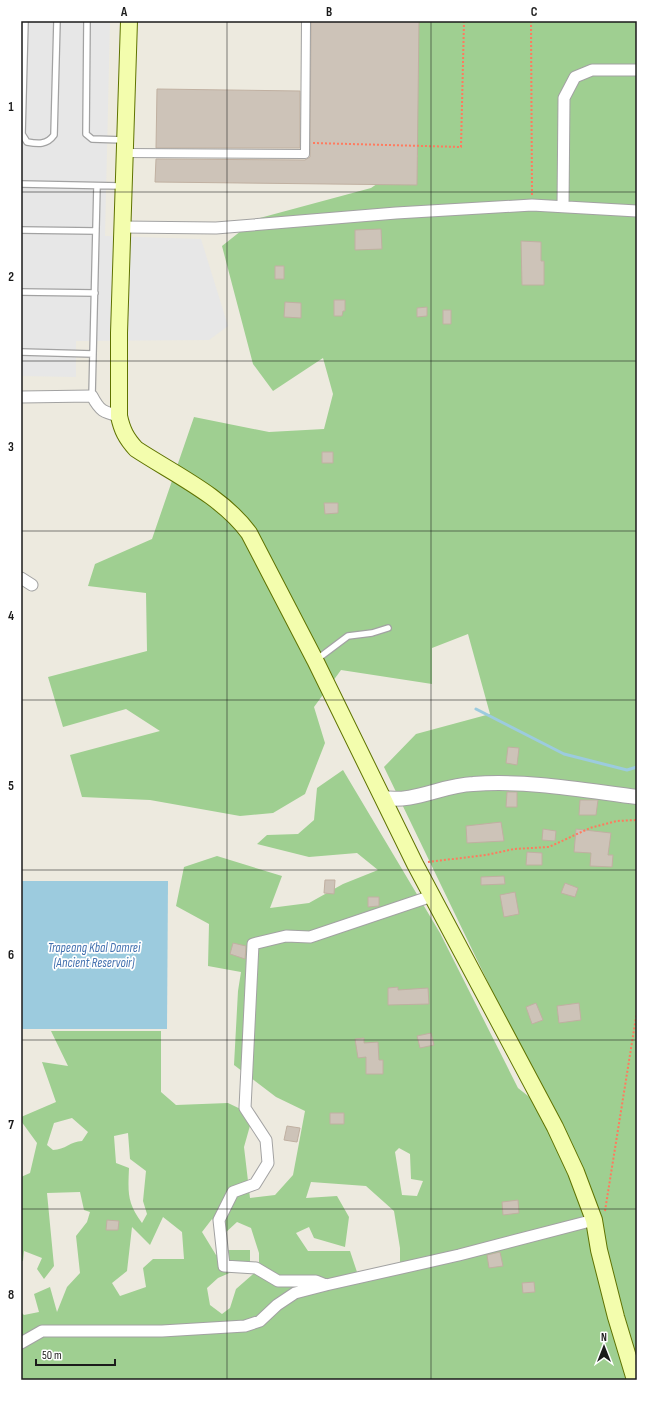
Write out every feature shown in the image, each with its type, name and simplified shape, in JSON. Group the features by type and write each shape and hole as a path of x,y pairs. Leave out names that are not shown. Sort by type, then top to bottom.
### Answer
{"main road":[{"path":"129,21 119,333 119,416 126,438 136,449 223,505 240,521 249,533 315,660 415,864 555,1127 576,1172 600,1215 599,1250 616,1317 636,1380"}],"street":[{"path":"125,146 305,154 306,21"},
{"path":"563,206 564,98 575,77 592,70 637,70"},
{"path":"123,227 216,228 396,213 532,205 637,211"},
{"path":"21,397 92,396 99,409 106,413 119,416"},
{"path":"21,578 32,585"},
{"path":"383,798 405,799 468,784 498,782 539,784 637,797"},
{"path":"326,1284 316,1281 278,1281 256,1268 224,1266 219,1220 233,1192 255,1184 268,1163 266,1140 245,1108 253,944 286,936 310,937 432,896"},
{"path":"21,1343 42,1331 162,1331 244,1326 260,1321 277,1305 295,1293 326,1284 458,1255 600,1215"}],"lane":[{"path":"26,21 22,134 27,142 42,143 50,141 54,135 57,21"},
{"path":"87,21 86,134 92,140 125,146"},
{"path":"21,184 124,186"},
{"path":"92,396 97,186"},
{"path":"21,230 96,231"},
{"path":"21,292 94,293"},
{"path":"21,352 93,354"},
{"path":"315,660 348,636 372,633 388,628"}],"path":[{"path":"305,143 461,147 464,21"},
{"path":"531,21 532,205"},
{"path":"415,864 458,857 486,855 514,849 549,847 590,828 617,821 637,820"},
{"path":"600,1215 637,1011"}],"green space":[{"path":"419,21 637,21 637,1380 21,1380 21,1312 24,1315 39,1312 34,1294 50,1287 57,1312 67,1287 80,1273 76,1236 87,1222 90,1212 84,1210 80,1192 47,1193 54,1266 44,1279 37,1269 42,1258 24,1251 23,1261 21,1261 21,1177 30,1173 37,1143 21,1121 21,1117 56,1102 42,1062 68,1066 51,1031 161,1031 161,1092 176,1105 228,1103 253,1115 244,1147 250,1198 275,1195 293,1175 305,1111 276,1097 234,1065 238,991 241,972 208,966 209,924 176,906 184,867 217,856 282,876 270,908 309,903 343,884 378,870 357,853 309,857 257,844 267,835 298,834 314,820 317,788 343,770 440,933 518,1088 552,1115 384,767 416,734 490,714 468,634 432,648 432,684 341,670 314,707 325,743 305,794 273,813 240,816 150,800 82,797 70,755 160,731 126,709 63,727 48,677 147,651 146,593 88,586 95,564 152,539 194,417 269,432 324,429 333,394 323,358 273,391 253,364 222,246 256,219 371,188 418,156 349,112 353,49","holes":["72,1118 88,1132 82,1141 75,1142 61,1149 53,1150 47,1145 54,1123","128,1133 130,1159 146,1171 143,1201 147,1214 142,1223 131,1203 128,1184 129,1168 116,1163 114,1136","399,1148 410,1154 411,1179 423,1181 417,1196 402,1195 395,1152","311,1182 366,1186 394,1211 400,1248 400,1265 357,1272 350,1251 308,1251 296,1233 309,1227 314,1238 345,1247 349,1217 337,1196 306,1198","163,1217 182,1232 184,1259 153,1259 143,1268 146,1287 120,1296 112,1283 127,1271 132,1227 150,1245","212,1219 224,1234 237,1222 251,1228 259,1253 259,1269 236,1289 230,1308 222,1314 210,1305 207,1288 218,1278 250,1264 250,1250 228,1250 216,1255 202,1232"]}],"shaded area":[{"path":"21,21 110,21 105,236 201,239 228,326 209,340 76,341 76,377 21,376"}],"water":[{"name":"Trapeang Kbal Damrei (Ancient Reservoir)","path":"21,881 168,881 167,1029 21,1029"}],"building":[{"path":"311,21 419,21 417,185 155,182 156,159 305,160 310,157"},
{"path":"157,89 300,91 300,148 156,148"},
{"path":"381,229 382,249 355,250 355,230"},
{"path":"521,241 541,242 541,261 544,261 544,285 522,285"},
{"path":"275,266 284,266 284,279 275,279"},
{"path":"334,300 345,300 345,311 343,311 342,316 334,316"},
{"path":"285,302 301,303 301,318 284,317"},
{"path":"427,307 427,316 417,317 417,308"},
{"path":"443,310 451,310 451,324 443,324"},
{"path":"322,452 333,452 333,463 322,463"},
{"path":"324,503 338,503 338,513 325,514"},
{"path":"508,747 519,748 517,765 506,763"},
{"path":"507,792 517,792 517,807 506,807"},
{"path":"580,800 598,800 596,815 579,815"},
{"path":"501,822 504,841 467,843 466,826"},
{"path":"543,829 556,831 555,841 542,840"},
{"path":"576,829 611,833 608,855 613,855 612,867 590,866 591,853 574,852"},
{"path":"527,852 542,853 542,865 526,865"},
{"path":"504,876 505,884 481,885 481,877"},
{"path":"325,880 335,880 334,894 324,893"},
{"path":"565,883 578,888 575,897 561,893"},
{"path":"515,892 519,914 504,917 500,895"},
{"path":"368,897 379,897 379,906 368,907"},
{"path":"233,943 246,946 245,959 230,954"},
{"path":"398,987 398,990 428,988 429,1004 388,1005 388,988"},
{"path":"536,1003 543,1020 532,1024 526,1007"},
{"path":"579,1003 581,1020 559,1023 557,1006"},
{"path":"431,1033 434,1045 420,1048 417,1036"},
{"path":"364,1038 364,1043 378,1042 379,1060 383,1060 383,1074 366,1074 366,1057 358,1058 355,1039"},
{"path":"330,1113 344,1113 344,1124 330,1124"},
{"path":"287,1126 300,1128 297,1142 284,1140"},
{"path":"518,1200 519,1213 503,1215 502,1202"},
{"path":"107,1220 119,1221 118,1230 106,1230"},
{"path":"500,1252 503,1266 489,1268 487,1255"},
{"path":"534,1282 535,1292 523,1293 522,1283"}],"waterway":[{"path":"476,709 564,754 627,770 637,767"}]}
